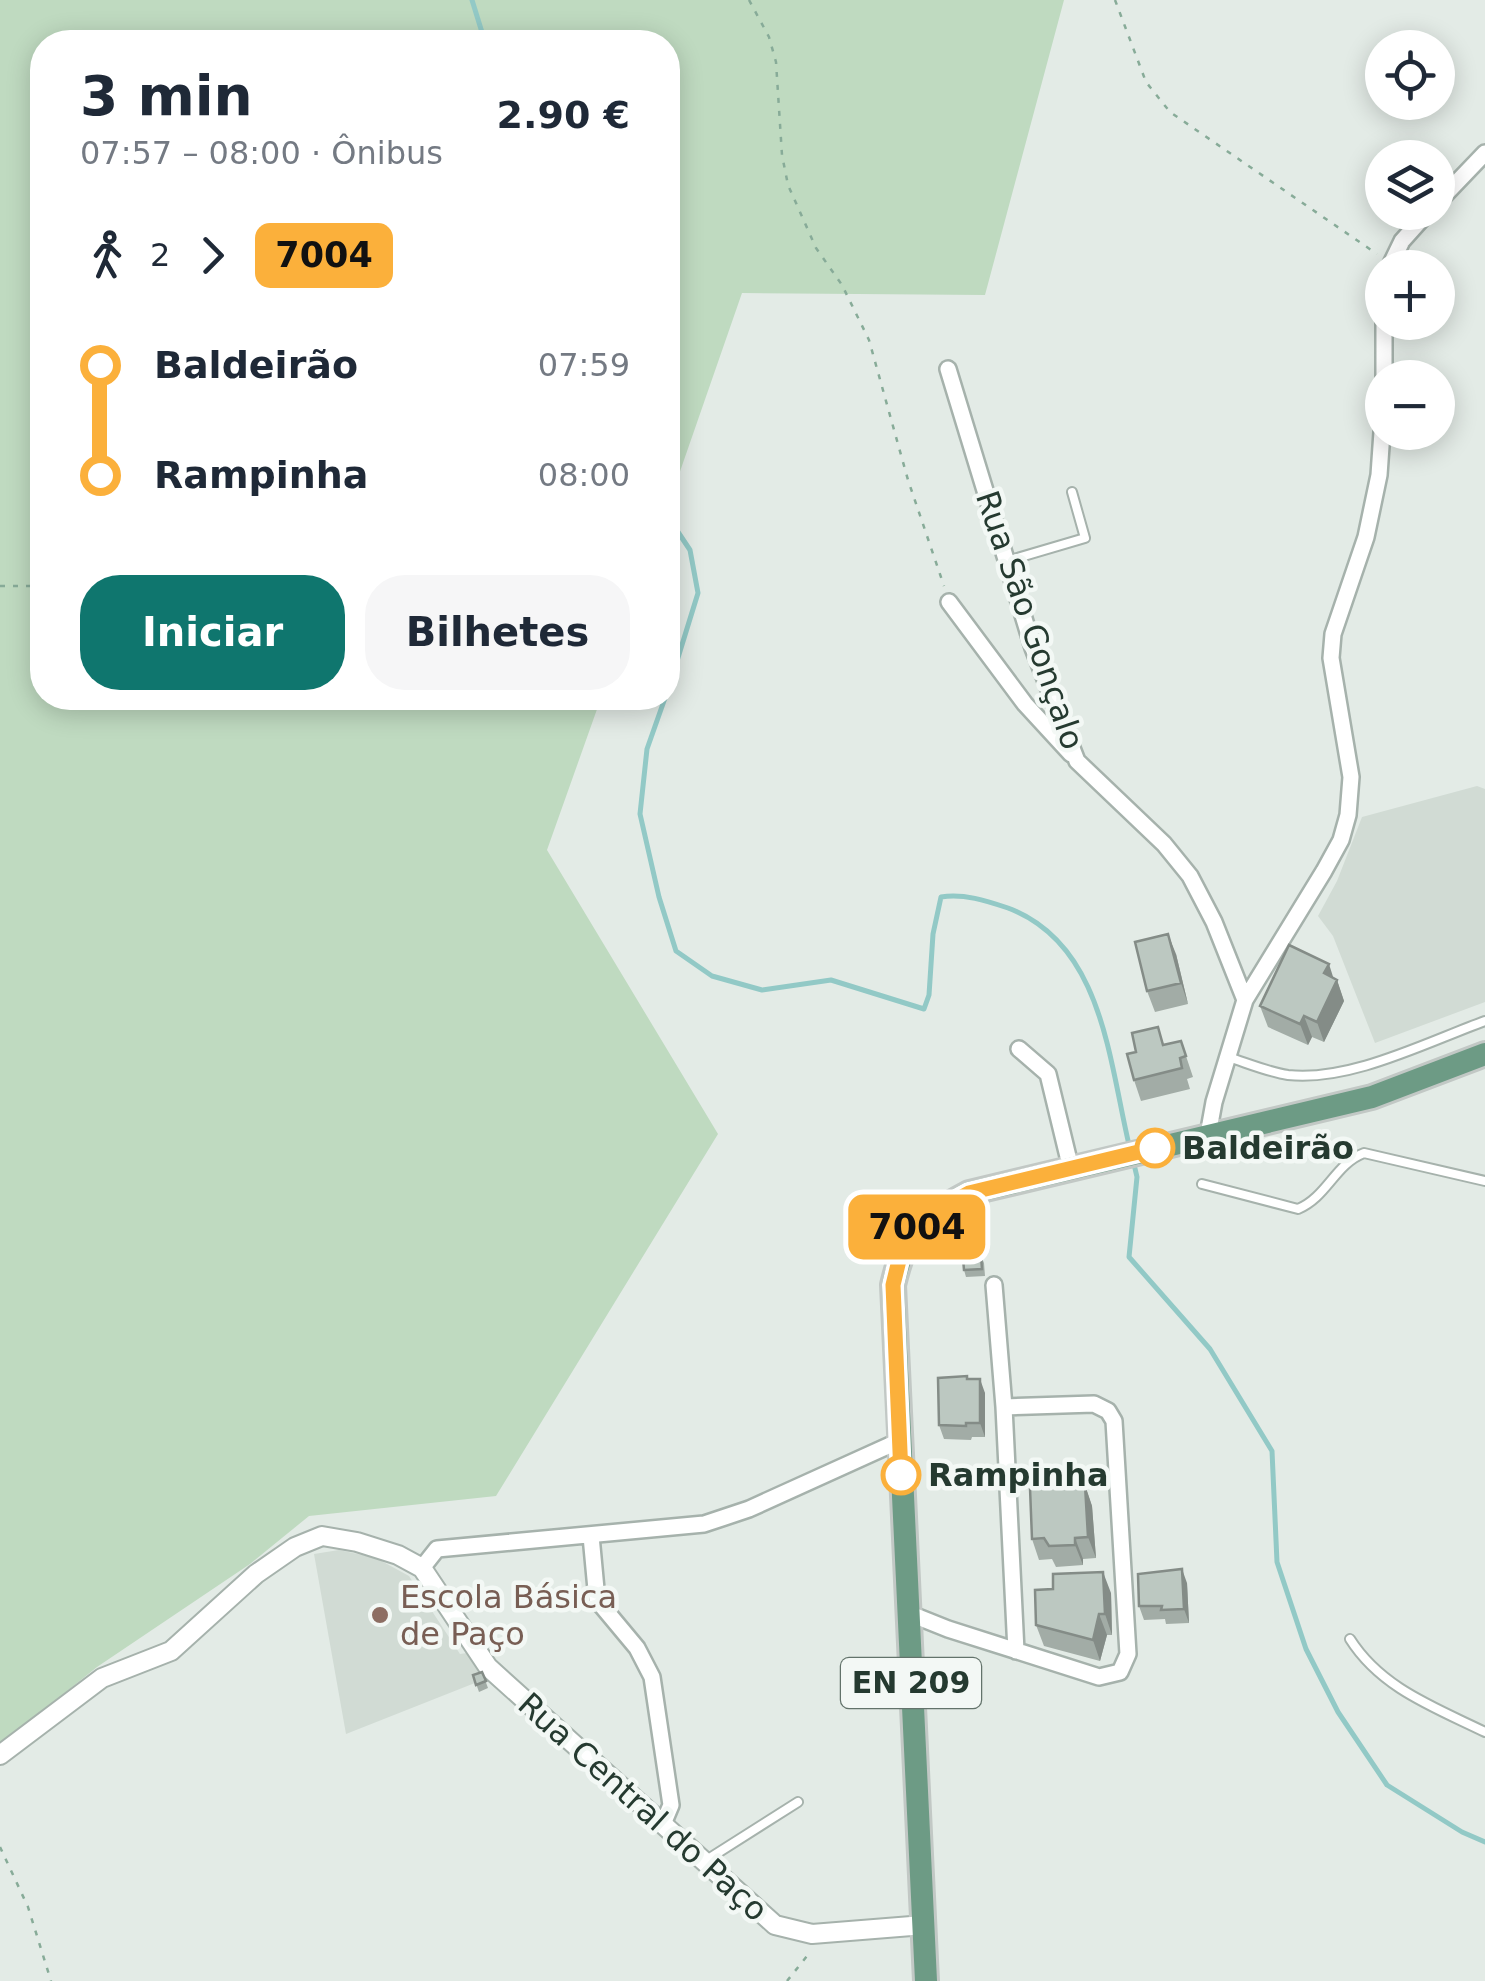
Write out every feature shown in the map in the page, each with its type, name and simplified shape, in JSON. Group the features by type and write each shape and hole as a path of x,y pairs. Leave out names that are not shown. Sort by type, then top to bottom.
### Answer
{"main road":[{"name":"EN 209","path":"926,1981 893,1285 902,1248 938,1210 969,1193 1372,1097 1485,1054"}],"street":[{"path":"1455,184 1485,153"},
{"name":"Rua São Gonçalo","path":"948,369 1033,648 1077,761 1164,844 1190,876 1214,922 1245,1000"},
{"path":"1208,1135 1245,1000 1324,871 1341,840 1348,815 1351,777 1331,658 1333,634 1366,537 1381,450"},
{"path":"949,602 1025,704 1077,761"},
{"path":"1019,1049 1048,1074 1071,1168"},
{"path":"994,1284 1016,1650"},
{"path":"908,1613 1099,1677 1120,1672 1128,1654 1114,1422 1108,1412 1094,1404 1004,1407"},
{"path":"0,1755 102,1678 171,1651 256,1574 295,1547 322,1536 398,1555 422,1568 438,1550 704,1524 766,1501 900,1440"},
{"path":"592,1536 597,1600 637,1648 652,1677 671,1805 663,1824"},
{"name":"Rua Central do Paço","path":"422,1568 488,1667 775,1925 812,1934 924,1926"},
{"path":"909,1642 948,1629"}],"lane":[{"path":"1007,562 1085,538 1072,492"},
{"path":"1228,1057 1284,1074 1309,1076 1352,1069 1485,1021"},
{"path":"1202,1184 1298,1209 1312,1204 1345,1164 1364,1153 1485,1180"},
{"path":"1350,1639 1363,1660 1386,1681 1485,1732"},
{"path":"704,1862 798,1802"}],"path":[{"path":"750,0 770,38 776,62 782,155 788,185 816,248 842,285 869,340 908,480 949,602"},
{"path":"1114,0 1146,82 1170,112 1368,250"},
{"path":"0,586 30,586"},
{"path":"0,1847 28,1908 51,1981"},
{"path":"788,1981 812,1949 812,1934"}],"shaded area":[{"path":"1477,786 1485,789 1485,1002 1375,1043 1333,936 1318,916 1337,881 1362,817"},
{"name":"Escola Básica de Paço","path":"339,1550 376,1558 409,1576 460,1654 467,1653 485,1679 346,1734 314,1554"}],"green space":[{"path":"0,0 1064,0 985,295 742,293 680,471 680,30 30,30 30,710 597,710 547,850 718,1134 496,1496 309,1516 250,1564 97,1667 0,1745"}],"building":[{"path":"1168,934 1181,983 1147,991 1135,942"},
{"path":"1289,945 1329,964 1324,973 1337,980 1317,1022 1304,1016 1300,1024 1260,1006"},
{"path":"1158,1027 1163,1045 1181,1041 1186,1056 1180,1058 1182,1068 1134,1080 1127,1054 1136,1052 1132,1033"},
{"path":"981,1256 982,1269 964,1270 963,1258"},
{"path":"938,1378 980,1379 980,1423 939,1425"},
{"path":"1041,1484 1085,1485 1088,1537 1075,1538 1075,1545 1049,1546 1044,1538 1032,1539 1030,1488 1041,1488"},
{"path":"1182,1569 1184,1609 1139,1606 1138,1574"},
{"path":"1103,1572 1105,1614 1099,1614 1093,1640 1036,1625 1035,1590 1053,1589 1053,1574"},
{"path":"482,1672 486,1681 476,1685 473,1675"}],"waterway":[{"path":"472,0 481,30"},
{"path":"680,535 690,550 698,593 680,651"},
{"path":"661,710 647,749 640,814 676,951 712,976 762,990 831,980 924,1009 941,897 966,897 1008,908 1040,925 1065,949 1083,977 1107,1044 1130,1149"},
{"path":"1133,1160 1137,1177 1129,1257 1210,1349 1272,1451 1277,1562 1306,1649 1338,1712 1387,1785 1485,1842"}],"bus line":[{"name":"7004","path":"901,1475 893,1285 902,1248 918,1227 938,1210 969,1193 1155,1148"}],"place":[{"name":"Baldeirão","path":"1155,1148"},
{"name":"Rampinha","path":"901,1475"},
{"name":"Escola Básica de Paço","path":"380,1615"}]}
